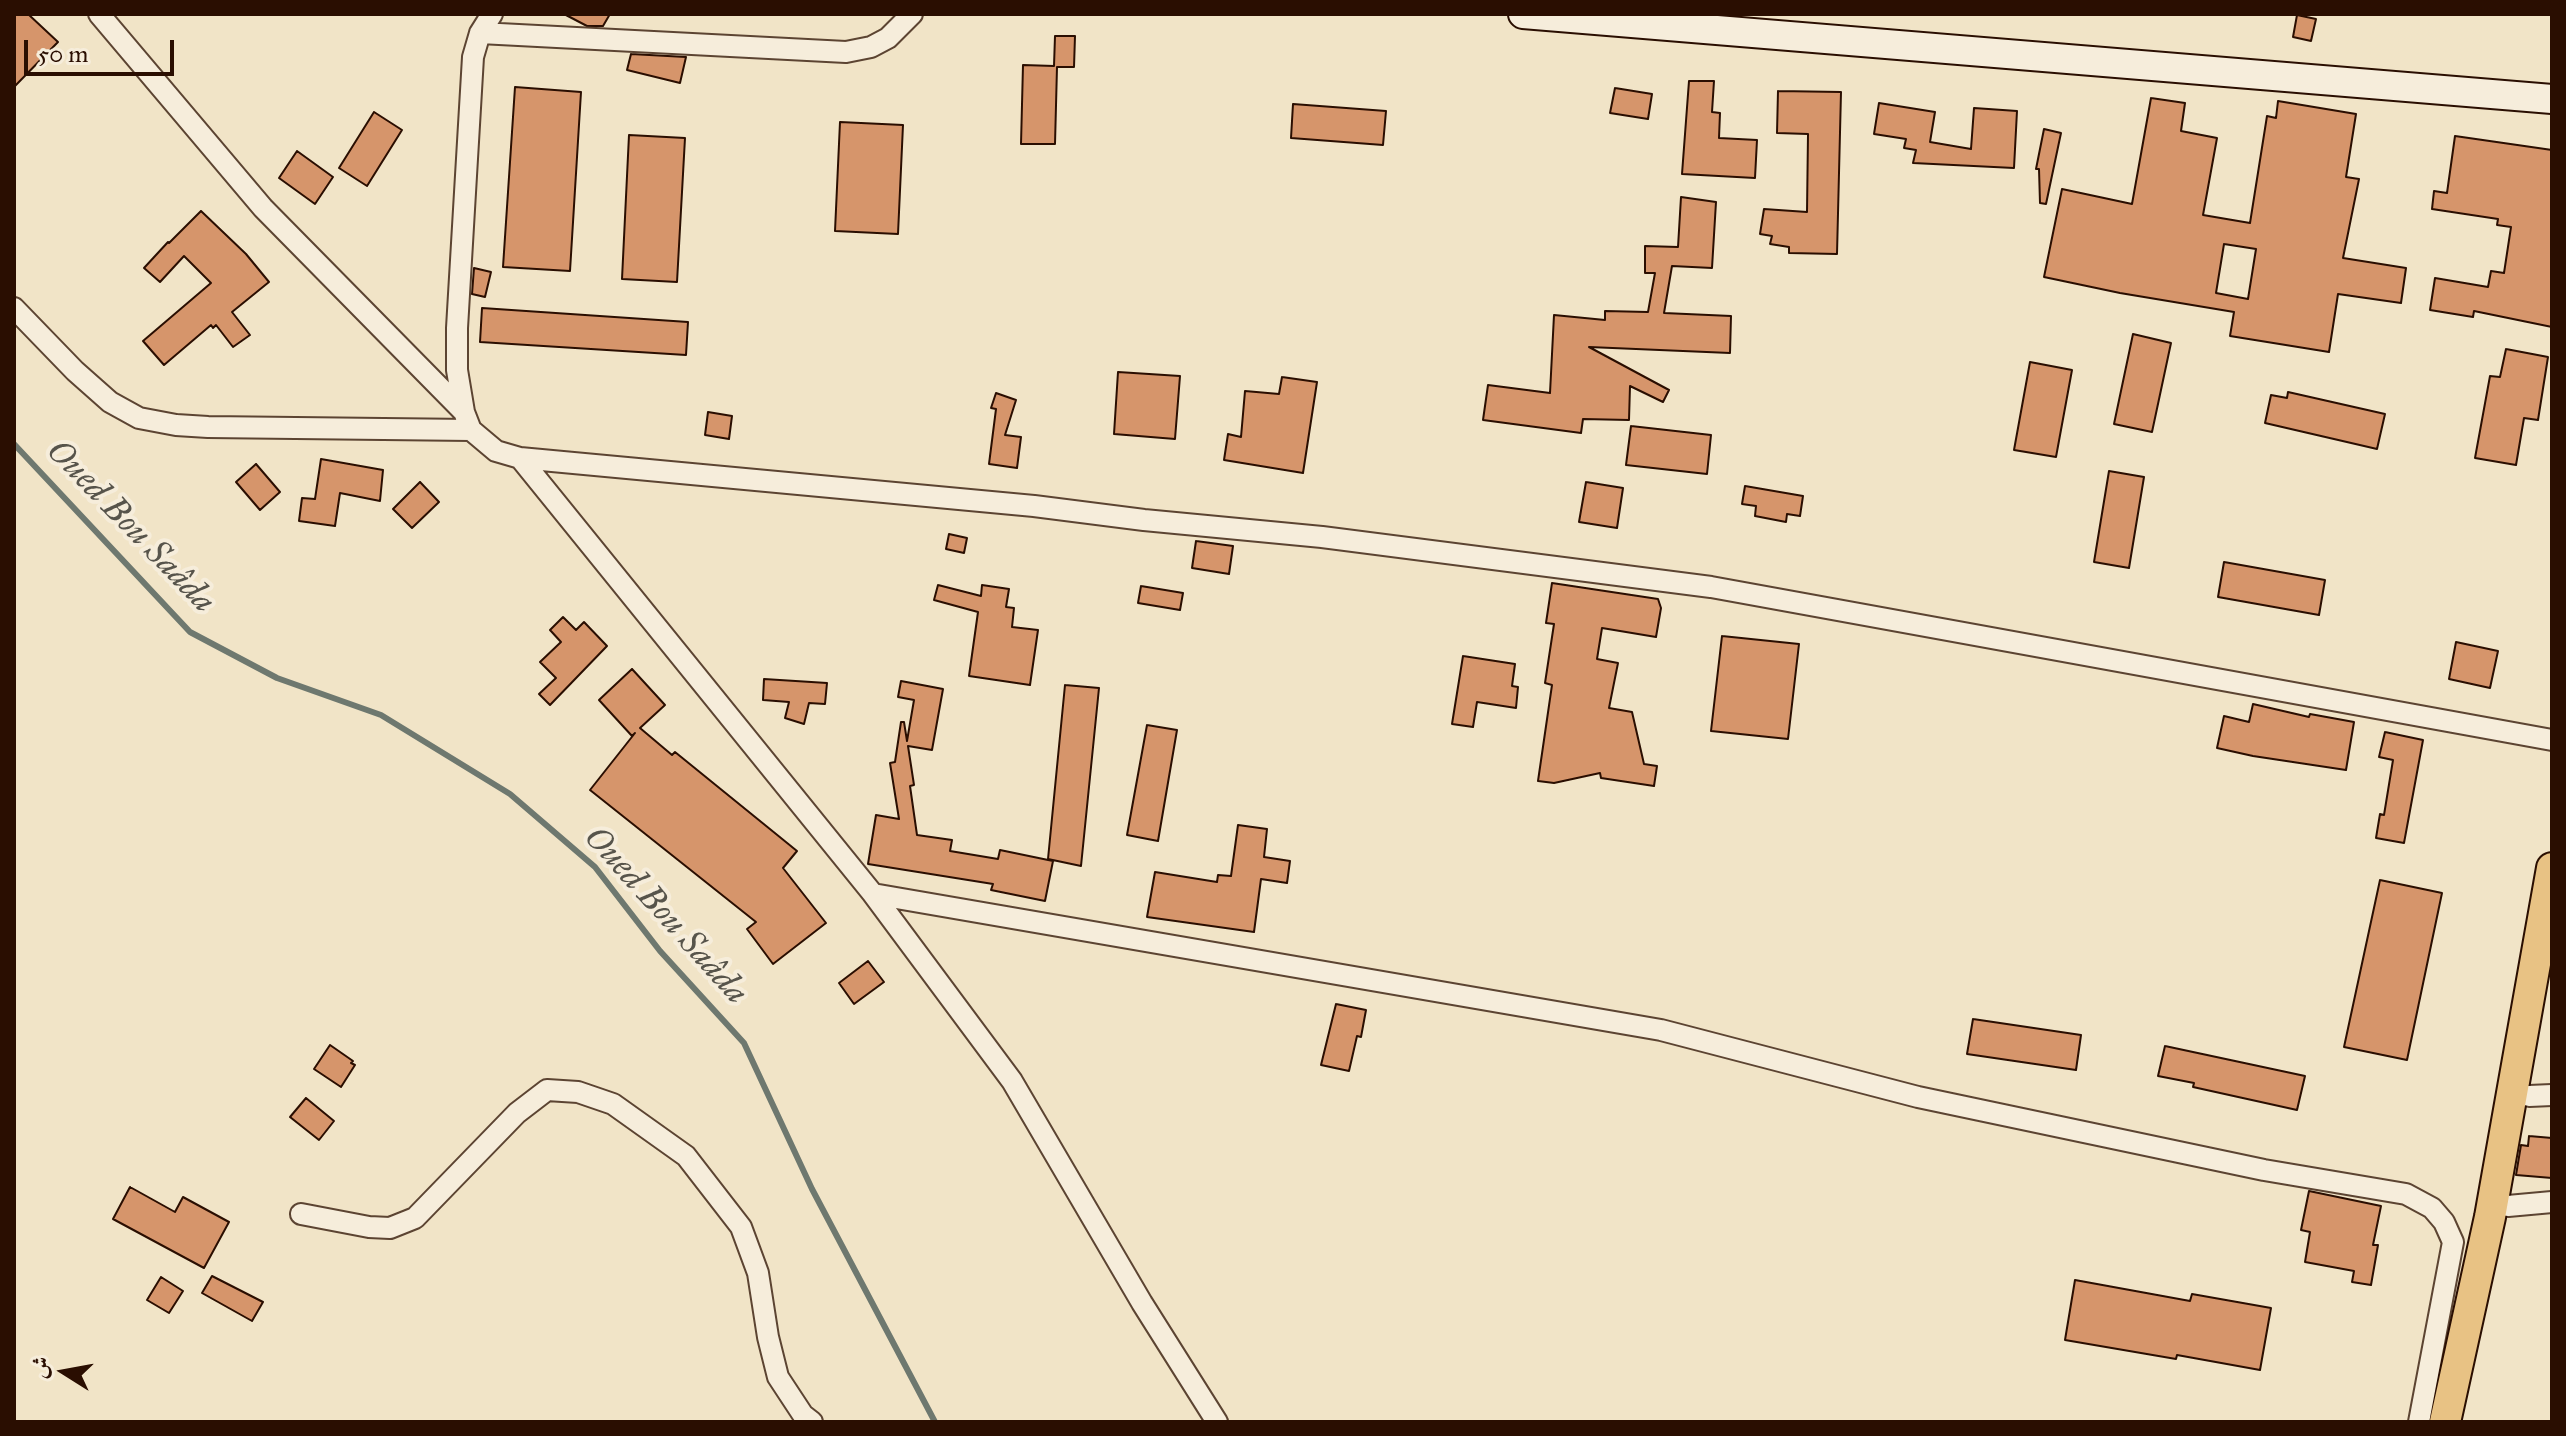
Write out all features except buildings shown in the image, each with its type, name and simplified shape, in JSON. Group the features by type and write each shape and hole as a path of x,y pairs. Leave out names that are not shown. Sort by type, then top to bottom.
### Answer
{"main road":[{"path":"1523,14 2552,99"},
{"path":"2445,1422 2490,1217 2552,868"},
{"path":"2462,1422 2508,1206 2540,1096 2552,969"}],"street":[{"path":"99,14 263,208 496,451 520,458 1034,506 1322,537 1711,587 2552,740"},
{"path":"468,421 457,370 457,328 471,81 473,57 480,33 492,14"},
{"path":"480,33 846,52 871,47 888,38 912,14"},
{"path":"14,308 110,402 139,418 208,427 468,421"},
{"path":"520,458 873,894 1012,1081 1142,1303 1217,1422"},
{"path":"873,894 1661,1030 1918,1097 2264,1170 2406,1194 2432,1208 2444,1222 2453,1242 2419,1422"},
{"path":"301,1214 390,1228 415,1218 517,1113 547,1090 578,1092 613,1104 686,1156 741,1227 758,1273 778,1377 803,1415 812,1422"},
{"path":"2508,1206 2552,1202"}],"waterway":[{"name":"Oued Bou Saâda","path":"14,444 190,632 277,678 381,715 510,794 595,867 660,951 744,1043 812,1189 935,1422"}]}
